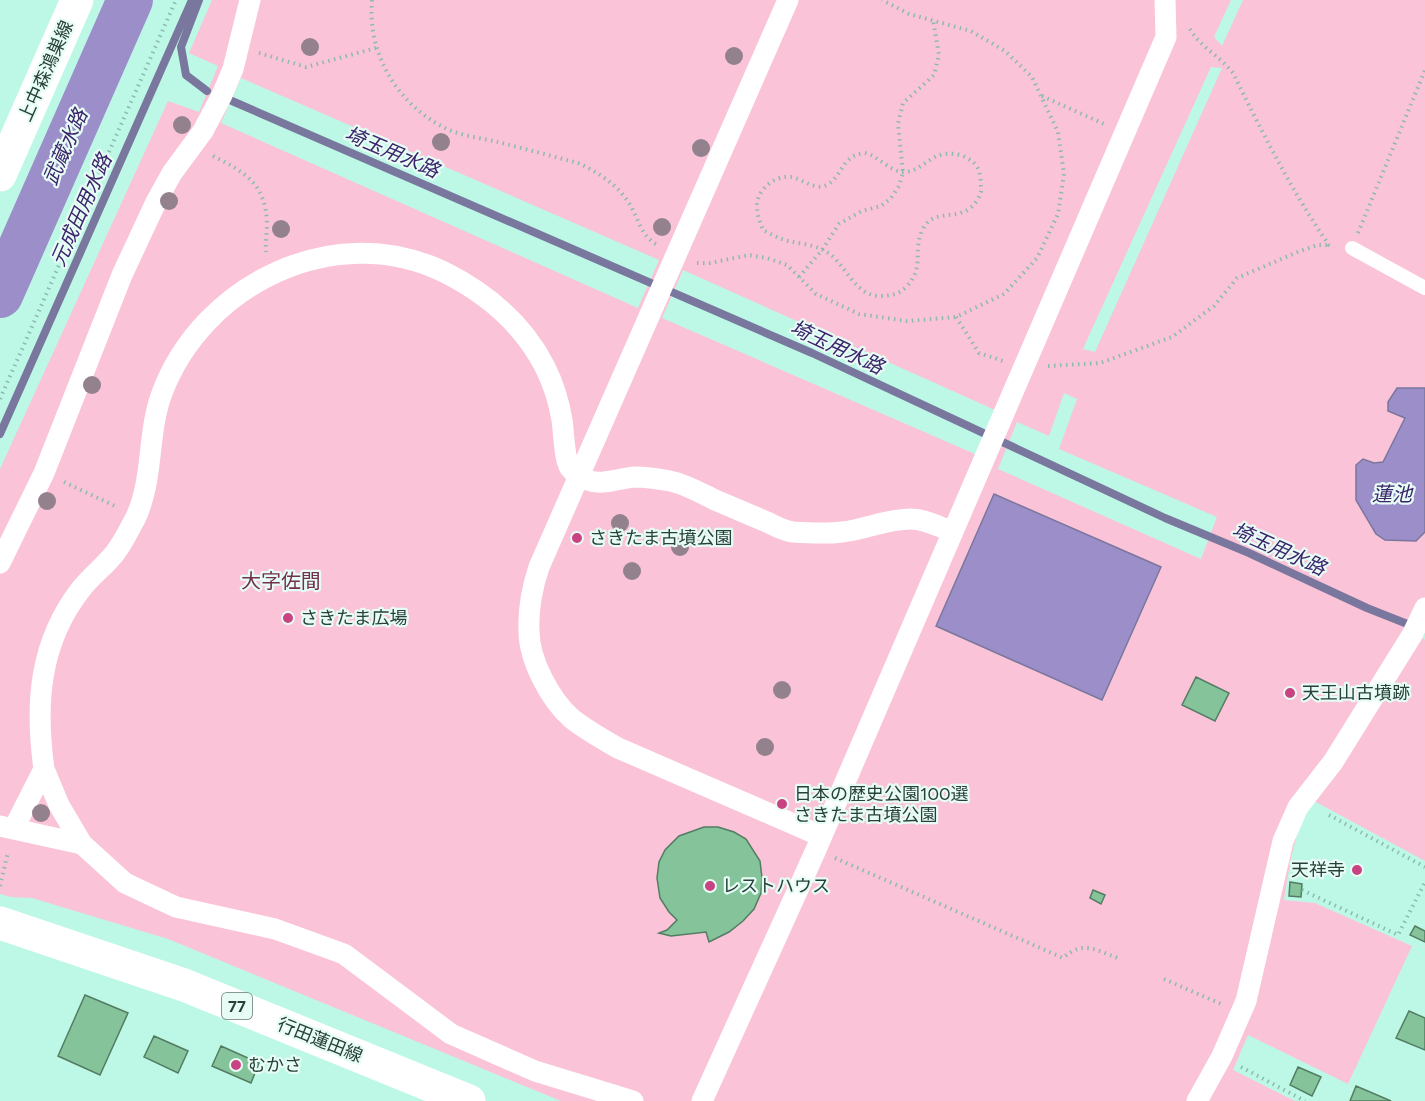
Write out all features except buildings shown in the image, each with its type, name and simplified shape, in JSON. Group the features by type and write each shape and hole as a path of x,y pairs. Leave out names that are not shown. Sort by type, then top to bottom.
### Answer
{"main road":[{"name":"上中森鴻巣線","path":"0,175 77,0"},
{"name":"行田蓮田線","path":"0,923 184,985 470,1101"}],"street":[{"path":"0,562 44,473 122,275 156,202 172,173 207,123 222,95 233,69 250,0"},
{"path":"788,0 539,567 532,587 528,634 541,678 569,716 589,731 618,748 818,844"},
{"path":"702,1101 818,844 951,531 1167,37 1165,0"},
{"path":"633,1101 535,1071 451,1034 344,954 275,929 176,907 125,883 82,844 59,805 44,769 40,739 39,704 46,660 63,618 81,590 116,551 136,516 146,490 156,411 164,389 187,344 213,315 247,287 293,264 317,258 368,254 416,262 441,270 470,286 492,301 517,326 545,366 554,388 569,467 580,477 600,484 638,477 674,481 792,532 841,532 888,521 915,519 951,531"},
{"path":"1197,1101 1222,1056 1251,985 1283,841 1298,807 1333,762 1412,634 1424,610"},
{"path":"44,769 7,827 82,844"}],"lane":[{"path":"1352,248 1425,288"}],"path":[{"path":"0,399 176,0"},
{"path":"372,0 372,23 376,48 394,85 410,105 446,128 578,163 596,171 610,181 627,199 648,240 698,264 749,255 787,265 816,294 859,314 907,321 956,317 1004,294 1037,258 1058,214 1064,174 1058,132 1032,77 1005,51 971,31 909,14 882,0"},
{"path":"799,277 839,224 862,211 881,206 891,198 903,173 898,124 903,103 934,75 939,55 933,20"},
{"path":"1188,26 1196,40 1224,61 1233,73 1274,156 1302,206 1329,245"},
{"path":"238,47 306,67 376,48"},
{"path":"956,317 979,353 1023,368 1100,363 1172,337 1214,306 1237,278 1318,245 1352,248 1425,70"},
{"path":"1041,96 1124,134"},
{"path":"193,145 235,167 256,184 264,204 267,222 265,244 269,274"},
{"path":"864,153 879,159 895,171 903,173 918,169 938,156 951,153 964,156 976,165 981,177 982,192 967,211 937,217 926,225 919,240 916,278 894,295 876,296 860,289 838,262 822,249 786,241 763,230 756,205 760,193 766,186 781,177 791,177 820,187 828,184 849,157 864,153"},
{"path":"44,473 136,516"},
{"path":"1329,815 1425,867"},
{"path":"0,886 7,827"},
{"path":"818,844 837,858 1063,958 1073,949 1088,947 1118,958"},
{"path":"1302,890 1398,935 1425,882"},
{"path":"1164,979 1241,1013"},
{"path":"1222,1056 1305,1101"}],"shaded area":[{"name":"さきたま古墳公園","path":"212,0 1231,0 1214,37 1222,46 1243,0 1425,0 1425,632 1422,638 1425,640 1425,861 1314,801 1297,836 1284,900 1315,903 1412,946 1348,1084 1248,1035 1233,1070 1295,1101 561,1101 168,939 32,898 0,894 0,469 168,101 199,112 218,66 189,53","holes":["1211,67 1222,68 1095,352 1083,349","241,78 659,260 638,308 221,123","683,270 995,410 975,454 662,318","1064,393 1077,399 1059,449 1217,517 1201,559 998,469 1017,422 1049,436"]}],"water":[{"name":"蓮池","path":"1397,388 1425,388 1425,532 1416,541 1385,540 1376,534 1356,500 1356,465 1363,459 1374,463 1383,462 1405,418 1388,411 1388,402"},
{"path":"994,494 1161,567 1102,700 936,626"}],"waterway":[{"name":"武蔵水路","path":"0,295 130,0"},
{"name":"元成田用水路","path":"0,434 192,0"},
{"name":"埼玉用水路","path":"199,0 181,47 186,75 207,91"},
{"name":"埼玉用水路","path":"232,101 812,353 1165,518 1415,627"}],"place":[{"name":"さきたま古墳公園","path":"577,538"},
{"name":"さきたま広場","path":"288,618"},
{"name":"天王山古墳跡","path":"1290,693"},
{"name":"日本の歴史公園100選 さきたま古墳公園","path":"782,804"},
{"name":"天祥寺","path":"1357,870"},
{"name":"レストハウス","path":"710,886"},
{"name":"むかさ","path":"236,1065"}],"district":[{"name":"大字佐間","path":"281,581"}]}
